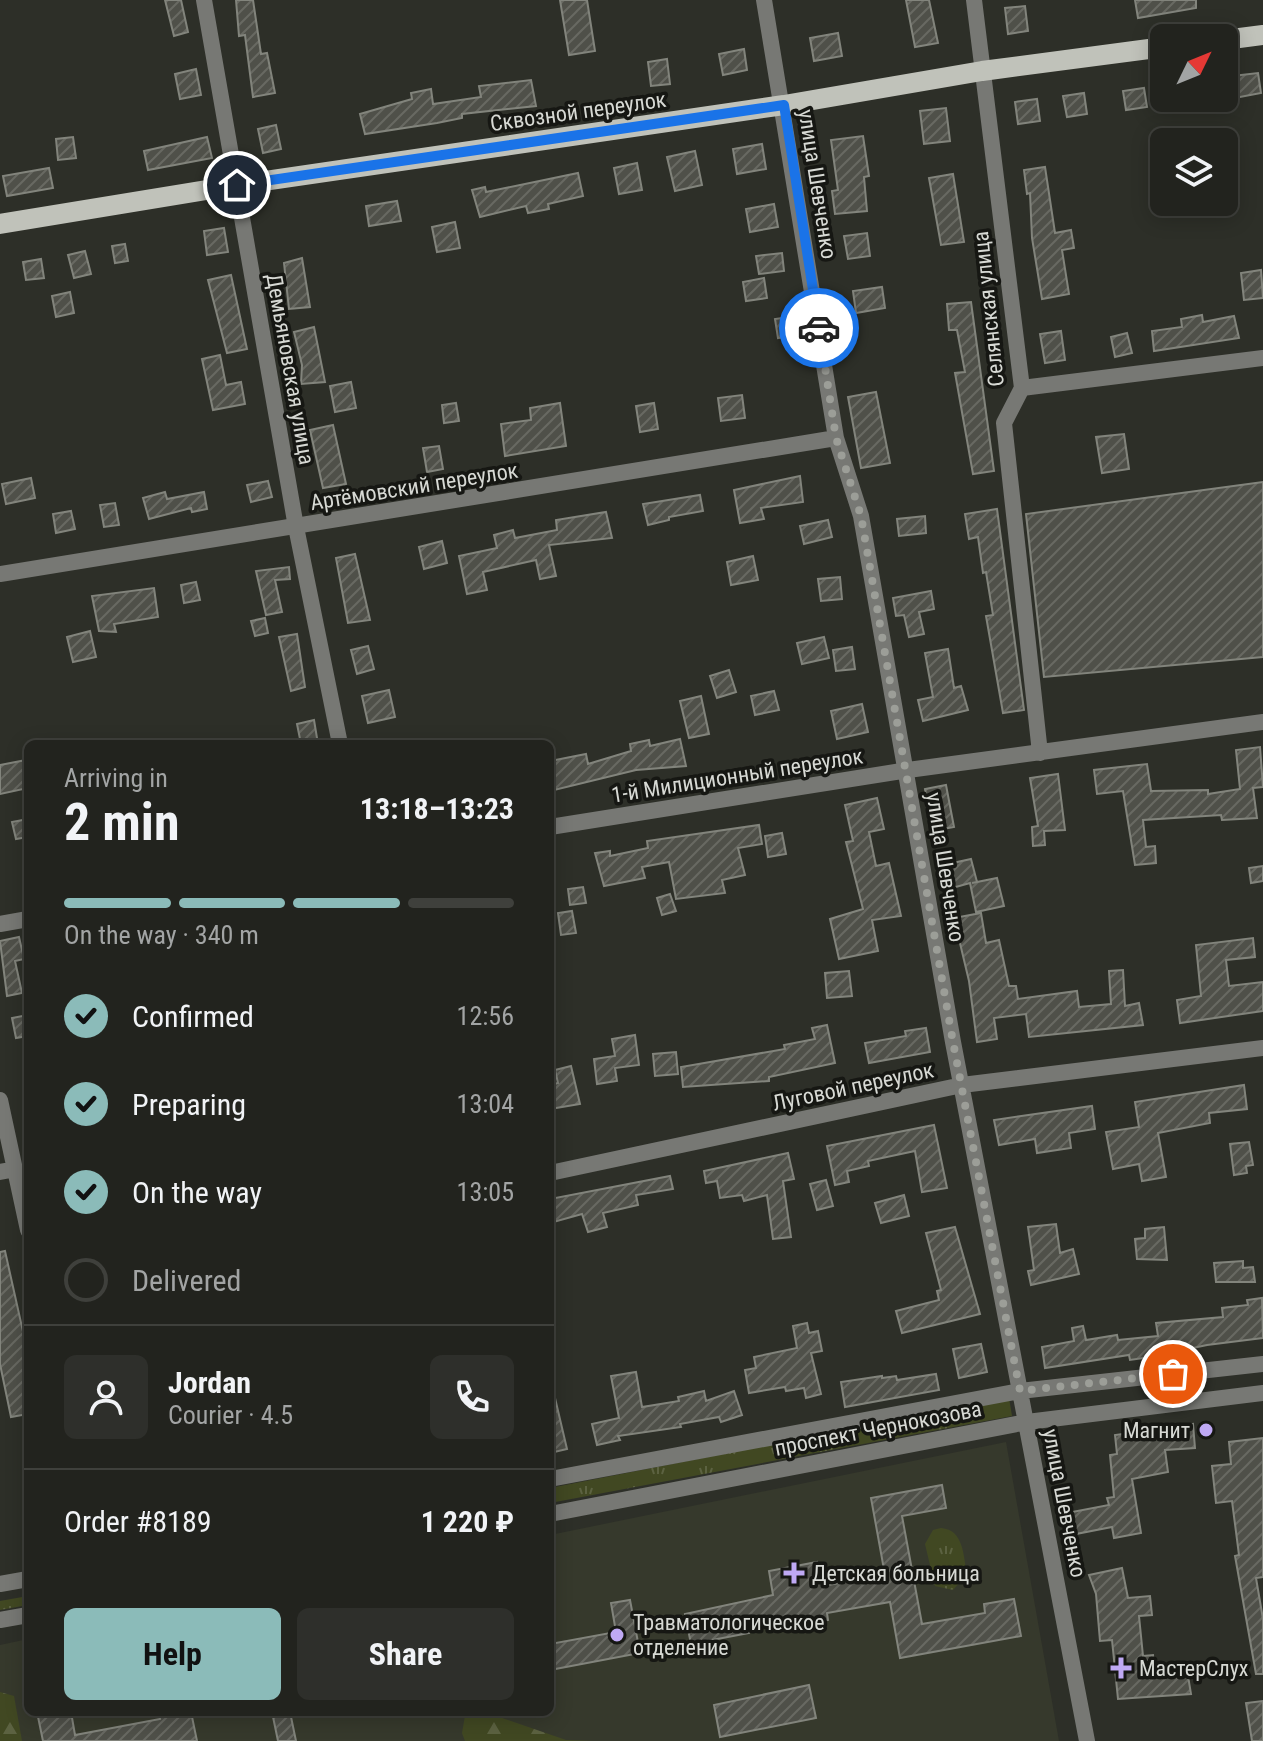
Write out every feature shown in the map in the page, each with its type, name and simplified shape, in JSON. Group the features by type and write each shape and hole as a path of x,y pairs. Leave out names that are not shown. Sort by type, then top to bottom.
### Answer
{"main road":[{"path":"1238,38 1263,35"},
{"name":"Сквозной переулок","path":"0,224 237,185 784,105 982,71 1150,49"}],"street":[{"name":"Демьяновская улица","path":"204,0 296,527 339,740"},
{"name":"улица Шевченко","path":"764,0 784,105 836,438 861,516 962,1085 1087,1741"},
{"name":"Селянская улица","path":"974,0 1022,388 1004,423 1040,753"},
{"path":"1022,388 1263,358"},
{"name":"Артёмовский переулок","path":"0,574 836,438"},
{"name":"1-й Милиционный переулок","path":"554,826 908,770 1263,722"},
{"path":"0,924 24,920"},
{"name":"Луговой переулок","path":"554,1172 962,1085 1263,1048"},
{"path":"0,1100 8,1171 24,1218"},
{"name":"проспект Чернокозова","path":"554,1478 1020,1391 1263,1364"},
{"name":"проспект Чернокозова","path":"554,1513 1027,1422 1263,1393"},
{"path":"0,1584 24,1580"},
{"path":"0,1620 24,1616"}],"shaded area":[{"path":"1006,1442 1059,1741 0,1741 0,1645 24,1640 24,1716 554,1716 554,1534"}],"green space":[{"path":"1009,1398 1012,1416 554,1502 554,1487"},
{"path":"941,1528 954,1533 963,1552 967,1574 953,1590 935,1586 925,1544 933,1530"},
{"path":"24,1597 24,1606 0,1610 0,1601"},
{"path":"0,1692 14,1696 22,1741 0,1741"},
{"path":"465,1716 497,1716 566,1740 593,1741 465,1741 462,1733"}],"building":[{"path":"165,0 181,0 188,32 174,36"},
{"path":"236,0 253,0 261,54 267,53 275,93 253,97 245,35 239,36"},
{"path":"560,0 587,0 595,51 569,55"},
{"path":"906,0 929,0 938,43 915,47"},
{"path":"1135,0 1196,0 1196,8 1138,18"},
{"path":"1025,6 1028,31 1008,34 1005,8"},
{"path":"838,33 842,56 814,61 810,38"},
{"path":"744,49 747,70 723,75 719,54"},
{"path":"667,59 670,84 651,86 648,62"},
{"path":"196,69 201,95 180,99 175,74"},
{"path":"1258,73 1261,93 1238,97 1238,75"},
{"path":"531,80 536,106 462,114 462,118 365,134 360,114 412,99 411,93 431,89 433,104 481,97 479,86"},
{"path":"1144,88 1147,107 1126,110 1123,91"},
{"path":"1084,93 1087,114 1067,117 1063,96"},
{"path":"1037,99 1040,121 1018,124 1015,102"},
{"path":"946,108 950,141 924,144 920,111"},
{"path":"276,125 281,149 263,153 258,129"},
{"path":"863,136 869,176 864,177 867,211 835,214 832,191 838,190 831,140"},
{"path":"73,137 76,158 58,160 56,139"},
{"path":"207,137 212,158 148,170 144,151"},
{"path":"762,144 766,169 737,174 733,149"},
{"path":"695,151 702,185 675,191 667,157"},
{"path":"637,163 642,190 619,194 614,168"},
{"path":"1045,167 1055,233 1071,230 1074,248 1062,250 1069,294 1042,299 1032,238 1030,193 1027,194 1024,170"},
{"path":"49,168 53,188 7,196 3,176"},
{"path":"578,173 583,196 548,204 549,209 528,213 526,206 480,217 472,190 485,187 486,192"},
{"path":"953,174 964,242 941,245 929,178"},
{"path":"397,201 401,221 369,226 366,206"},
{"path":"774,204 778,227 750,232 746,209"},
{"path":"455,222 460,248 437,252 432,227"},
{"path":"224,228 228,252 207,255 204,231"},
{"path":"867,233 870,256 848,259 844,236"},
{"path":"125,244 128,261 115,263 112,246"},
{"path":"85,251 91,274 74,278 68,255"},
{"path":"782,253 784,271 759,274 756,256"},
{"path":"302,258 310,307 289,309 284,263"},
{"path":"41,259 44,278 26,280 23,262"},
{"path":"1261,270 1263,298 1244,300 1241,273"},
{"path":"231,275 247,349 227,353 208,280"},
{"path":"764,278 767,298 746,301 743,282"},
{"path":"882,287 885,308 856,313 853,291"},
{"path":"70,292 74,313 56,317 52,296"},
{"path":"971,302 994,471 973,474 955,373 965,372 957,330 949,330 947,304"},
{"path":"1202,315 1203,322 1234,316 1239,338 1154,351 1152,331 1182,327 1181,319"},
{"path":"796,316 799,335 778,338 775,319"},
{"path":"314,327 325,382 301,384 302,365 294,332"},
{"path":"1061,331 1065,360 1045,363 1040,334"},
{"path":"1127,333 1132,353 1115,357 1111,337"},
{"path":"220,355 226,385 241,382 245,404 213,410 202,359"},
{"path":"351,382 356,408 335,412 330,386"},
{"path":"876,392 890,463 861,468 848,397"},
{"path":"742,395 745,418 721,421 718,398"},
{"path":"456,403 459,421 444,423 442,405"},
{"path":"560,403 566,446 505,456 501,424 531,420 530,408"},
{"path":"654,403 658,429 640,432 636,406"},
{"path":"333,425 346,484 323,488 310,430"},
{"path":"1124,434 1129,469 1102,473 1096,437"},
{"path":"439,446 443,469 427,472 423,448"},
{"path":"800,476 803,502 761,508 764,519 740,523 734,490"},
{"path":"31,478 35,498 6,504 2,484"},
{"path":"268,481 272,497 251,502 247,485"},
{"path":"1263,482 1263,657 1044,677 1026,514"},
{"path":"165,492 167,499 204,492 207,509 192,512 191,508 149,519 143,498"},
{"path":"700,495 703,511 669,517 669,520 648,525 643,504"},
{"path":"115,503 119,525 104,527 100,505"},
{"path":"997,509 1024,710 1003,713 986,616 993,615 986,572 983,573 978,537 969,539 965,514"},
{"path":"71,511 75,529 56,533 53,514"},
{"path":"606,512 612,538 549,545 556,576 540,579 536,560 483,572 487,590 467,594 459,556 497,548 494,535 513,530 515,538 557,530 556,520"},
{"path":"925,516 926,533 899,536 897,519"},
{"path":"828,520 832,537 804,544 800,526"},
{"path":"442,541 447,563 424,569 419,547"},
{"path":"355,554 370,620 348,623 336,558"},
{"path":"753,556 758,580 731,585 727,562"},
{"path":"289,567 290,579 275,580 282,612 266,615 256,571"},
{"path":"840,577 842,599 821,601 818,579"},
{"path":"196,582 200,600 184,603 181,585"},
{"path":"154,588 158,617 114,624 116,632 99,631 92,596"},
{"path":"931,591 934,609 919,612 924,634 909,637 904,615 896,616 893,598"},
{"path":"265,618 268,633 255,636 251,621"},
{"path":"90,631 96,657 73,662 67,637"},
{"path":"297,634 305,687 291,691 279,637"},
{"path":"824,637 829,658 802,664 797,643"},
{"path":"368,646 374,669 357,674 351,650"},
{"path":"852,647 855,669 836,671 833,650"},
{"path":"948,649 954,688 961,686 968,710 923,721 918,700 933,697 925,653"},
{"path":"729,670 736,692 717,698 710,676"},
{"path":"389,690 395,717 368,723 362,696"},
{"path":"774,691 779,710 755,715 751,696"},
{"path":"701,696 709,734 689,738 680,701"},
{"path":"862,704 868,732 837,739 831,711"},
{"path":"314,720 317,740 300,740 297,724"},
{"path":"680,739 686,766 636,770 554,790 554,760 586,754 588,764 631,751 630,744 649,740 650,746"},
{"path":"1260,747 1263,787 1253,788 1257,818 1222,820 1221,815 1143,820 1146,847 1155,846 1156,863 1135,865 1123,791 1097,794 1094,770 1147,764 1151,791 1208,790 1208,794 1240,789 1236,750"},
{"path":"24,760 24,789 0,794 0,765"},
{"path":"1058,774 1065,830 1044,831 1045,845 1033,846 1032,827 1038,826 1030,778"},
{"path":"946,785 954,827 932,831 925,789"},
{"path":"877,798 884,829 869,832 876,866 889,863 901,916 872,920 878,951 839,959 830,919 863,909 846,842 853,841 845,805"},
{"path":"24,820 24,838 16,839 12,822"},
{"path":"759,825 762,844 738,848 745,875 722,880 725,893 676,899 669,862 642,867 645,878 604,886 595,853 610,851 610,856 648,848 647,841"},
{"path":"782,833 786,854 768,857 765,836"},
{"path":"971,859 977,882 997,878 1004,906 976,912 970,883 945,890 939,866"},
{"path":"1263,866 1263,881 1251,883 1249,868"},
{"path":"583,887 586,903 570,905 568,889"},
{"path":"670,894 676,911 662,915 657,898"},
{"path":"572,911 576,933 561,935 558,913"},
{"path":"981,913 986,943 999,940 1009,986 1016,986 1018,999 1077,991 1079,1007 1111,1004 1109,971 1123,970 1125,1006 1139,1003 1143,1025 1029,1037 1026,1014 994,1018 997,1039 977,1042 969,981 954,918"},
{"path":"19,937 24,959 15,961 22,993 7,996 0,941"},
{"path":"1253,938 1255,957 1226,960 1229,986 1263,982 1263,1011 1180,1023 1177,1000 1201,996 1196,945"},
{"path":"849,971 852,996 827,998 825,973"},
{"path":"24,1016 24,1037 16,1038 12,1018"},
{"path":"827,1025 835,1063 769,1077 769,1081 683,1087 681,1067 785,1049 784,1045 815,1039 812,1028"},
{"path":"926,1028 930,1052 869,1063 865,1043 906,1036 905,1031"},
{"path":"635,1035 639,1065 615,1068 617,1081 597,1084 594,1059 615,1056 612,1039"},
{"path":"676,1052 678,1074 655,1076 653,1054"},
{"path":"571,1066 580,1104 554,1108 554,1084 558,1083 555,1070"},
{"path":"1244,1085 1247,1109 1209,1113 1210,1123 1158,1133 1166,1177 1142,1181 1139,1164 1113,1169 1106,1132 1139,1127 1135,1102"},
{"path":"1092,1106 1095,1129 1069,1133 1071,1148 1037,1153 1035,1139 999,1145 994,1120"},
{"path":"934,1125 947,1188 922,1192 915,1151 868,1161 869,1166 847,1171 849,1182 835,1185 827,1146"},
{"path":"1249,1142 1253,1165 1246,1166 1247,1173 1234,1175 1230,1144"},
{"path":"788,1153 794,1179 783,1181 791,1237 773,1239 767,1195 744,1201 742,1195 720,1198 717,1181 706,1183 704,1171"},
{"path":"670,1176 673,1189 636,1195 638,1205 603,1213 607,1227 588,1232 582,1214 554,1222 554,1198"},
{"path":"826,1180 833,1206 817,1210 810,1184"},
{"path":"904,1195 909,1216 881,1223 875,1203"},
{"path":"1056,1224 1060,1253 1073,1249 1079,1274 1031,1285 1028,1271 1034,1270 1028,1227"},
{"path":"955,1227 980,1314 902,1333 896,1311 939,1300 937,1291 941,1290 926,1233"},
{"path":"1164,1227 1167,1260 1137,1259 1135,1239 1145,1238 1145,1229"},
{"path":"5,1251 24,1336 24,1415 11,1417 0,1364 0,1252"},
{"path":"1243,1261 1243,1268 1253,1267 1255,1282 1216,1282 1214,1263"},
{"path":"1262,1298 1263,1338 1130,1360 1129,1355 1045,1368 1042,1347 1074,1341 1072,1328 1083,1326 1086,1340 1117,1335 1118,1340 1158,1336 1156,1323 1223,1317 1222,1308 1248,1305 1247,1300"},
{"path":"807,1323 809,1333 818,1331 822,1351 811,1353 821,1394 806,1398 804,1388 786,1391 785,1387 749,1393 745,1370 756,1368 754,1357 797,1348 793,1326"},
{"path":"981,1344 987,1372 959,1378 953,1349"},
{"path":"636,1372 642,1407 679,1401 678,1397 704,1391 706,1401 734,1391 742,1415 721,1422 719,1417 680,1424 681,1427 618,1436 620,1440 597,1445 592,1424 619,1418 611,1376"},
{"path":"936,1374 939,1390 845,1407 841,1382 882,1376 896,1376 897,1380"},
{"path":"554,1398 567,1449 554,1452"},
{"path":"1193,1424 1195,1448 1165,1450 1168,1472 1132,1479 1141,1533 1114,1538 1112,1527 1076,1534 1072,1512 1109,1505 1107,1498 1114,1497 1110,1455 1117,1454 1115,1435"},
{"path":"1263,1438 1263,1577 1256,1578 1263,1619 1263,1674 1256,1674 1235,1556 1239,1555 1232,1501 1216,1503 1212,1466 1231,1464 1229,1442"},
{"name":"Детская больница","path":"942,1485 946,1508 902,1516 922,1624 985,1613 984,1604 1014,1599 1021,1636 900,1658 890,1602 827,1613 828,1620 779,1629 778,1622 748,1627 749,1633 691,1644 685,1614 773,1595 769,1571 817,1562 822,1586 885,1575 871,1498"},
{"path":"1122,1568 1128,1598 1150,1596 1152,1615 1139,1616 1143,1656 1153,1655 1155,1675 1187,1670 1191,1694 1118,1699 1112,1640 1100,1641 1096,1594 1089,1575"},
{"name":"Травматологическое отделение","path":"630,1600 640,1653 554,1669 554,1643 616,1632 611,1603"},
{"path":"809,1685 816,1718 720,1737 714,1705"},
{"path":"1263,1701 1263,1741 1252,1741 1246,1703"},
{"path":"38,1716 72,1716 75,1735 160,1719 160,1716 192,1716 197,1741 43,1741"},
{"path":"273,1716 291,1716 296,1741 278,1741"}],"way so far":[{"path":"819,328 836,438 861,516 908,770 953,1042 1020,1391 1173,1374"}],"place":[{"name":"Магнит","path":"1206,1430"},
{"name":"Детская больница","path":"794,1573"},
{"name":"Травматологическое отделение","path":"617,1635"},
{"name":"МастерСлух","path":"1121,1668"}],"route":[{"path":"237,185 784,105 819,328"}]}
